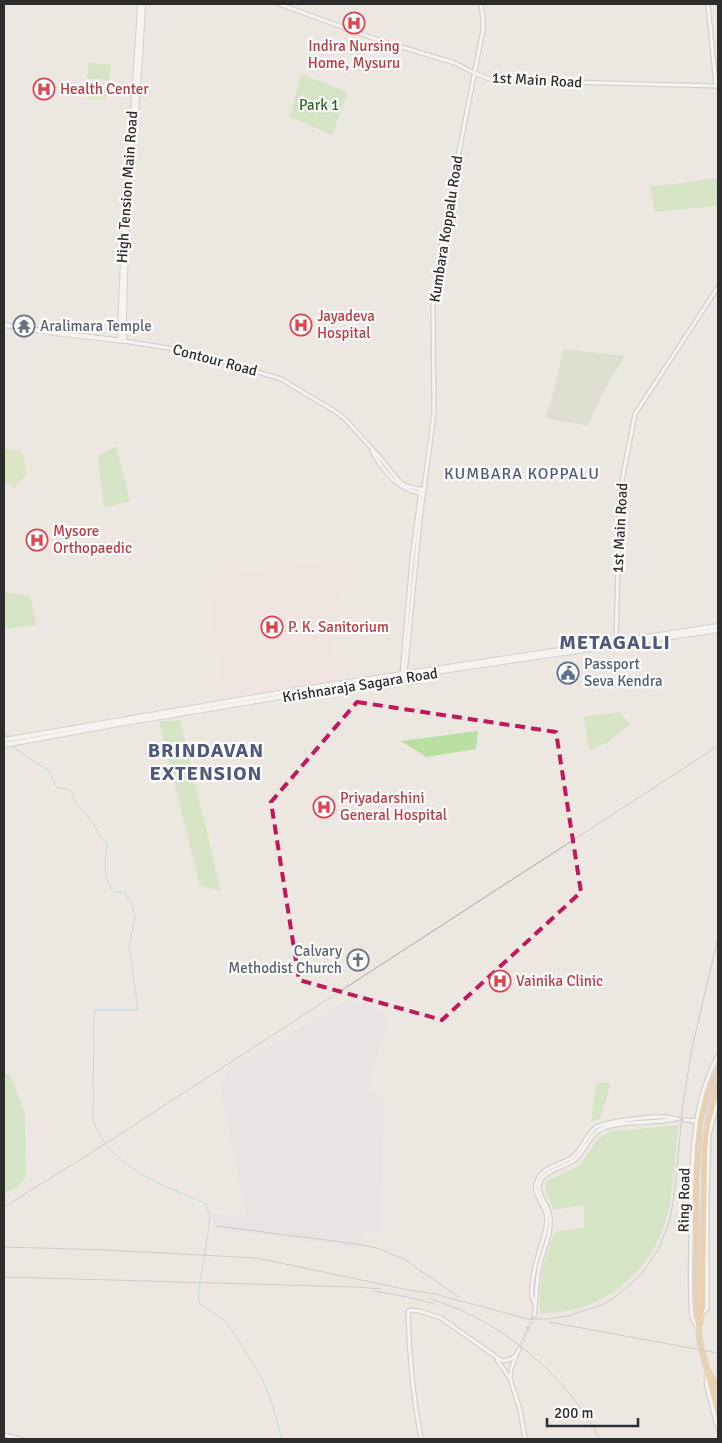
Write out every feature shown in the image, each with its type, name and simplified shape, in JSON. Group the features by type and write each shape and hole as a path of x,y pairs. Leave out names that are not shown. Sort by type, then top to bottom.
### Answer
{"highway":[{"name":"Ring Road","path":"718,1069 698,1121 696,1182 697,1312 708,1374 718,1412"},
{"name":"Ring Road","path":"699,1331 702,1314 704,1146 718,1084"},
{"name":"Ring Road","path":"708,1374 717,1384 718,1392"}],"main road":[{"name":"High Tension Main Road","path":"122,341 123,236 141,4"},
{"name":"Contour Road","path":"4,324 55,333 122,341"},
{"name":"Krishnaraja Sagara Road","path":"616,644 718,626"},
{"name":"Krishnaraja Sagara Road","path":"8,742 182,709 718,630"}],"street":[{"name":"1st Main Road","path":"278,4 378,40 455,64 492,80 717,86"},
{"name":"Kumbara Koppalu Road","path":"403,675 422,492 434,413 433,305 443,233 483,30 481,4"},
{"path":"708,4 717,86"},
{"name":"1st Main Road","path":"616,644 620,491 635,414 718,287"},
{"name":"Contour Road","path":"122,341 187,350 276,377 336,412 348,422 401,483 422,492"},
{"path":"685,1120 698,1121 702,1094 718,1056"},
{"path":"702,1314 707,1309 706,1199 709,1135 718,1100"},
{"path":"534,1314 535,1303 532,1300 533,1282 547,1219 536,1191 536,1182 540,1176 548,1169 574,1156 597,1126 640,1119 666,1117 676,1119"},
{"path":"421,1439 414,1403 408,1312 410,1310 420,1311 441,1318 502,1361 516,1356"},
{"path":"510,1379 511,1369 519,1350"},
{"path":"495,1357 503,1366 510,1379 520,1409 526,1439"},
{"path":"708,1374 706,1383 718,1429"},
{"path":"4,1435 21,1439"}],"highlighted area":[{"path":"357,702 556,732 581,892 442,1020 299,980 271,802"}],"shaded area":[{"name":"P. K. Sanitorium","path":"340,559 346,572 345,584 335,606 331,632 336,681 225,697 212,621 215,577"},
{"path":"349,999 390,1013 368,1090 384,1097 382,1232 362,1232 360,1248 213,1228 213,1214 246,1217 221,1092 226,1071"}],"green space":[{"path":"88,63 111,64 109,80 87,78"},
{"name":"Park 1","path":"301,74 348,92 332,135 290,117"},
{"path":"90,86 107,88 106,100 89,99"},
{"path":"718,178 718,206 655,212 650,187"},
{"path":"563,349 625,356 603,392 588,426 545,418 554,391"},
{"path":"116,446 130,501 104,508 98,456"},
{"path":"4,449 22,451 27,473 15,488 4,482"},
{"path":"4,592 30,596 37,625 6,629 4,621"},
{"path":"420,677 421,684 405,686 405,679"},
{"path":"619,712 630,724 609,742 589,750 584,717"},
{"path":"180,720 221,891 200,886 159,722"},
{"path":"478,731 476,749 426,757 401,741"},
{"path":"4,1073 10,1074 25,1114 26,1176 20,1185 4,1194"},
{"path":"597,1082 611,1083 600,1119 591,1121"},
{"path":"678,1125 673,1182 667,1216 660,1237 649,1255 636,1272 620,1287 603,1298 583,1307 562,1312 540,1313 543,1265 555,1231 584,1228 584,1205 553,1210 545,1190 547,1181 579,1166 598,1139 609,1132"}],"waterway":[{"path":"4,735 8,734 8,737"},
{"path":"11,746 49,771 58,788 68,789 72,792 76,803 107,844 105,869 110,887 114,892 124,892 132,904 135,919 129,945 138,1010 94,1010 93,1120 111,1150 124,1162 155,1181 205,1203 210,1215 198,1295 200,1304 224,1320 261,1377 270,1397 282,1439"}],"tunnel":[{"path":"519,1349 534,1315"}],"railway":[{"path":"4,1207 94,1151 718,746"},
{"path":"4,1247 257,1258 435,1294 528,1319 567,1316 602,1305 614,1298 640,1276 658,1250 670,1220 683,1103 692,1048 718,937"},
{"path":"216,1226 377,1248 404,1259 459,1297"},
{"path":"4,1277 381,1289"},
{"path":"374,1291 435,1304"},
{"path":"430,1299 456,1308 481,1320 528,1352 569,1393 600,1439"},
{"path":"549,1322 718,1353"},
{"path":"525,1327 531,1331"}],"place":[{"name":"Indira Nursing Home, Mysuru","path":"354,23"},
{"name":"Health Center","path":"44,89"},
{"name":"Jayadeva Hospital","path":"301,325"},
{"name":"Aralimara Temple","path":"24,326"},
{"name":"Mysore Orthopaedic","path":"37,540"},
{"name":"P. K. Sanitorium","path":"272,627"},
{"name":"Passport Seva Kendra","path":"568,673"},
{"name":"Priyadarshini General Hospital","path":"324,807"},
{"name":"Calvary Methodist Church","path":"358,960"},
{"name":"Vainika Clinic","path":"500,981"}],"district":[{"name":"KUMBARA KOPPALU","path":"522,473"},
{"name":"METAGALLI","path":"615,642"},
{"name":"BRINDAVAN EXTENSION","path":"206,762"}]}
